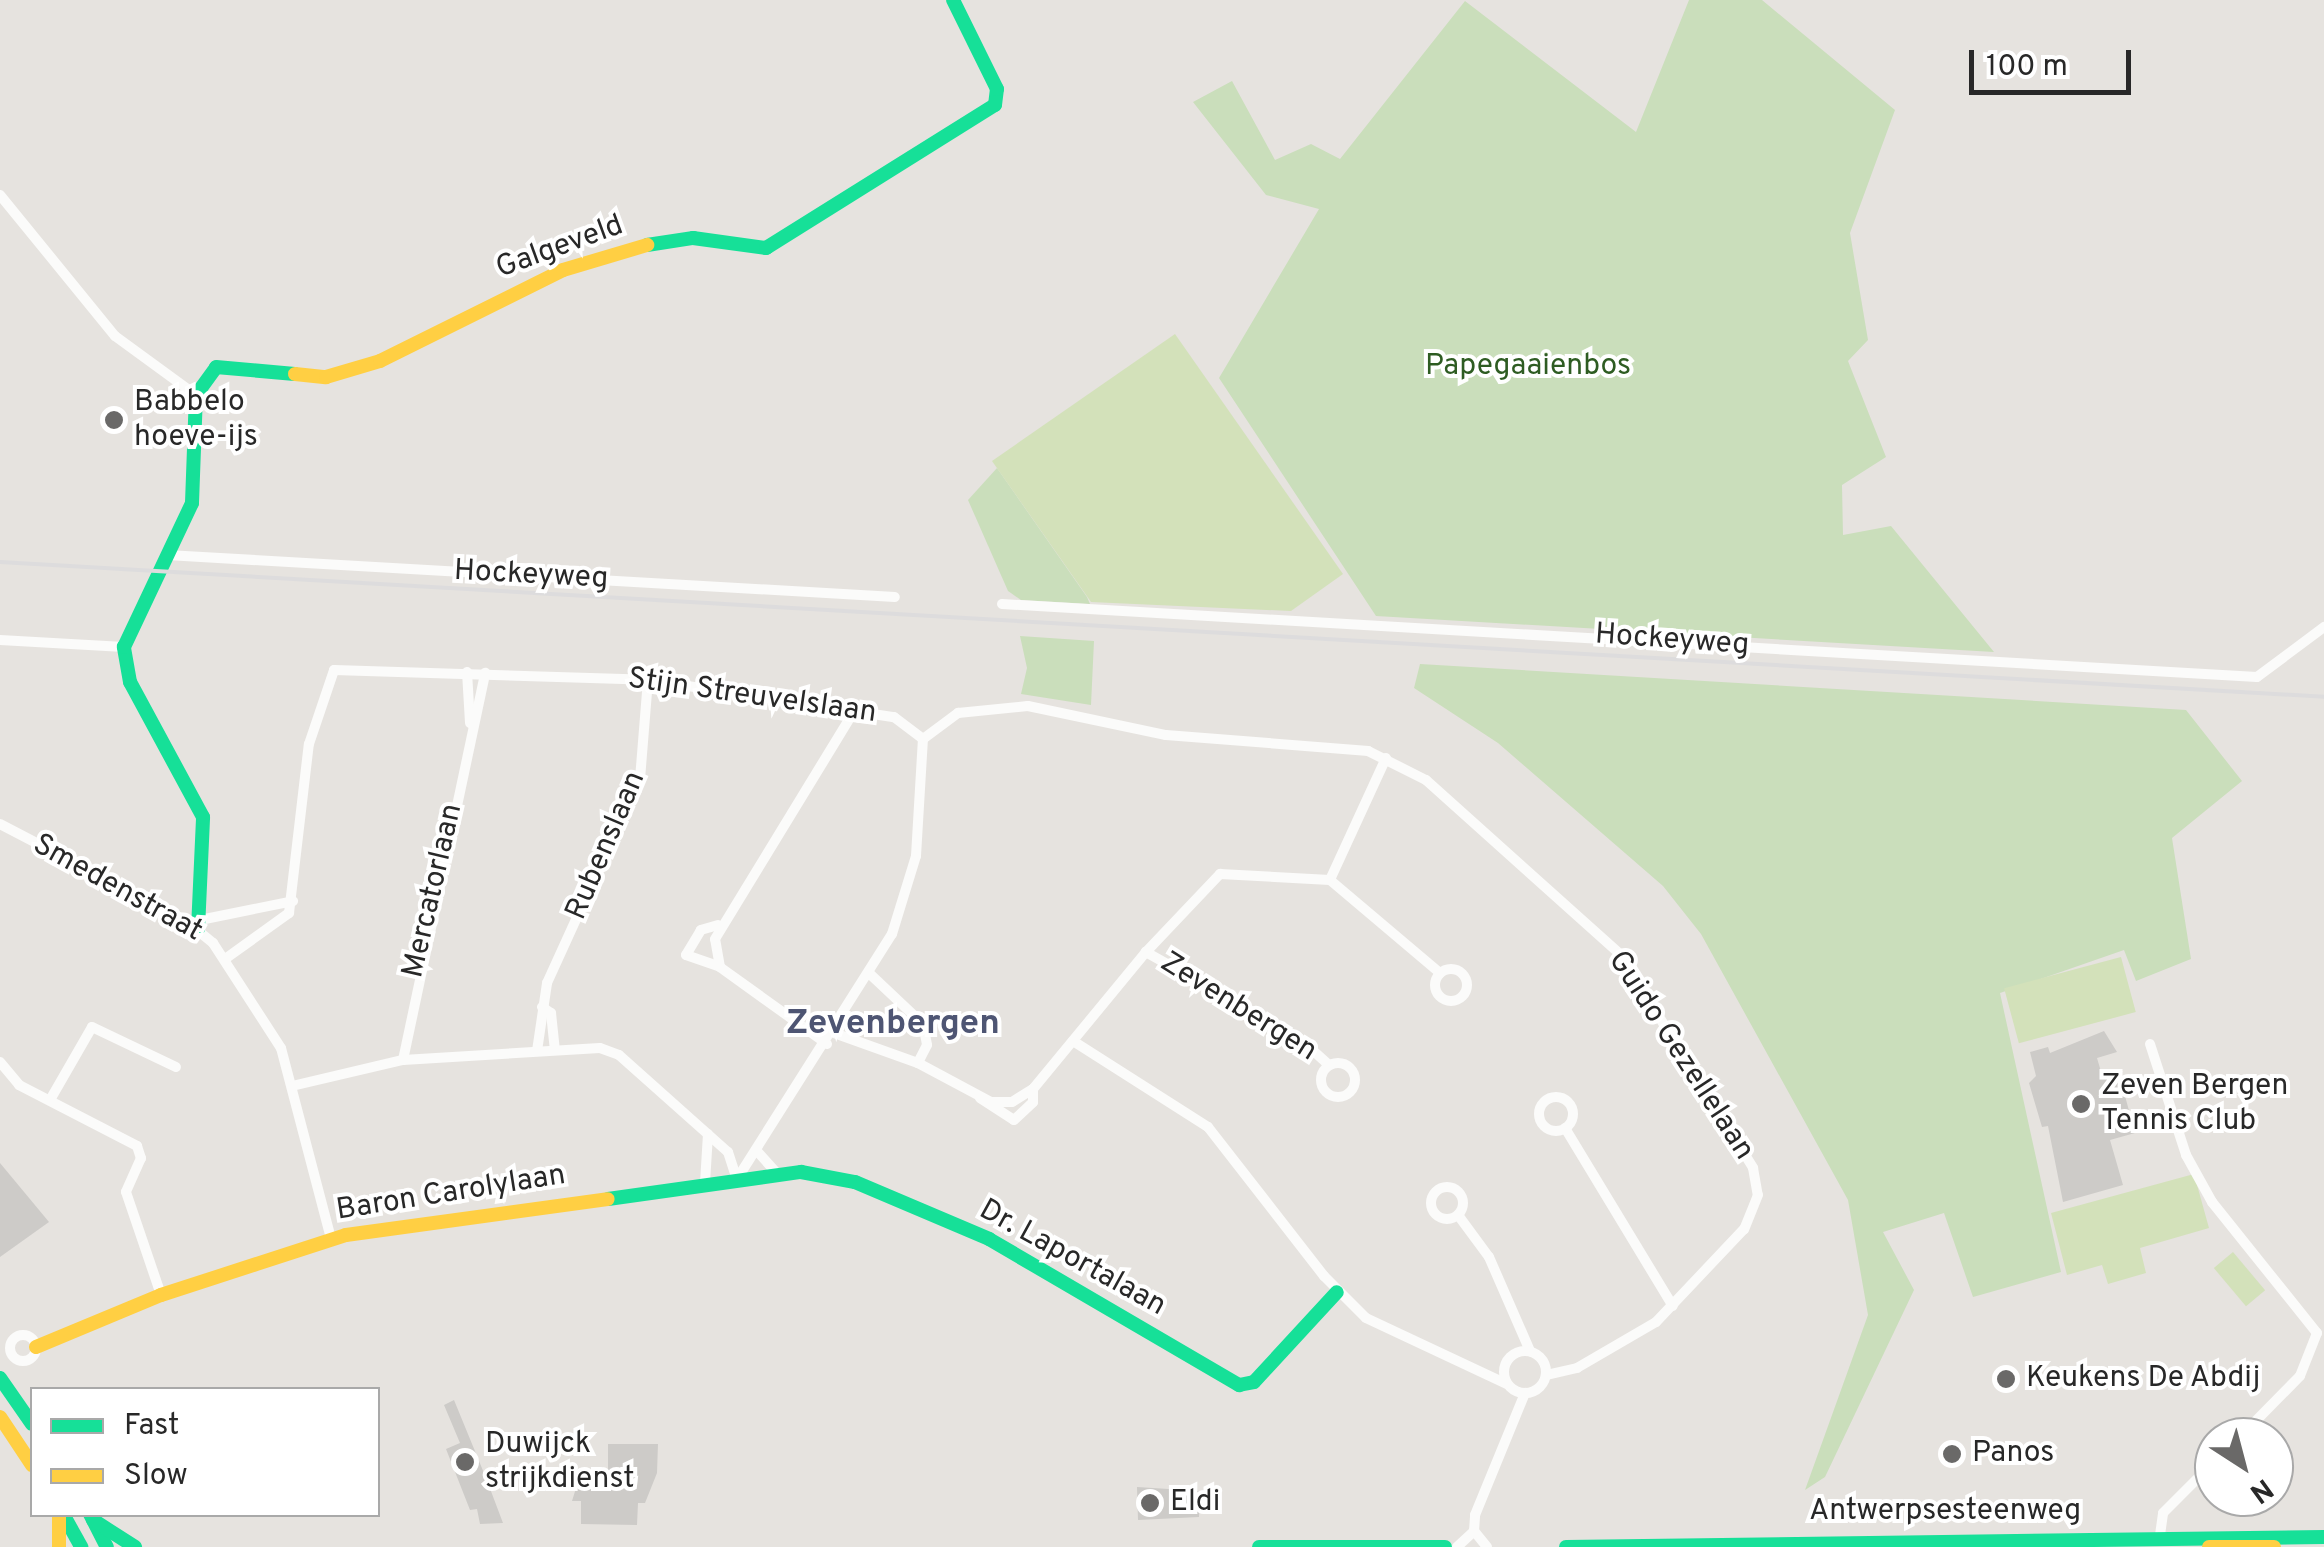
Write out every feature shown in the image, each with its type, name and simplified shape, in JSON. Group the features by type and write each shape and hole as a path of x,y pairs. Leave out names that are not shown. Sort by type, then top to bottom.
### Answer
{"main road":[{"name":"Galgeveld","path":"196,395 216,368 314,379 380,362 562,270 628,248 693,238 766,248 800,232 995,105 997,88 953,0"},
{"path":"196,395 196,492 124,647 130,682 203,817 199,924"},
{"name":"Dr. Laportalaan","path":"736,1179 778,1174 841,1177 989,1239 1238,1385 1254,1382 1337,1292"},
{"name":"Baron Carolylaan","path":"36,1347 161,1295 331,1240 736,1179"},
{"path":"0,1378 30,1421"},
{"path":"0,1417 30,1461"},
{"path":"60,1547 61,1517"},
{"path":"63,1517 81,1547"},
{"path":"92,1517 107,1547"},
{"path":"92,1517 135,1547"},
{"path":"2210,1547 2276,1547 2324,1539"},
{"name":"Antwerpsesteenweg","path":"1566,1547 2324,1539"},
{"path":"1259,1547 1445,1547"}],"street":[{"path":"0,195 116,336 196,395"},
{"name":"Hockeyweg","path":"168,555 895,597"},
{"name":"Hockeyweg","path":"1002,604 2257,677 2324,627"},
{"path":"0,640 124,647"},
{"name":"Stijn Streuvelslaan","path":"293,901 300,800 325,681 350,666 648,680 894,717 923,739"},
{"name":"Mercatorlaan","path":"468,672 470,723"},
{"name":"Mercatorlaan","path":"403,1060 470,723 485,673"},
{"name":"Rubenslaan","path":"537,1051 542,1006 640,779 648,680"},
{"path":"736,1179 871,975 909,886 923,739 958,713 1028,706 1166,735 1347,747 1386,758 1330,880 1440,974"},
{"path":"720,967 718,925 855,710"},
{"name":"Guido Gezellelaan","path":"1386,758 1426,780 1620,954 1753,1168 1751,1219 1673,1306 1610,1350 1546,1374 1525,1393 1487,1473 1474,1531"},
{"name":"Smedenstraat","path":"0,824 199,924 272,1029 292,1086 331,1240"},
{"name":"Zevenbergen","path":"834,1033 918,1063 979,1097 993,1114 1014,1120 1033,1102 1033,1089 1146,952 1220,874 1330,880"},
{"path":"199,924 293,901"},
{"path":"225,959 289,913 293,901"},
{"path":"718,925 701,930 686,955 720,967 826,1044"},
{"name":"Zevenbergen","path":"1146,952 1299,1038 1329,1065"},
{"path":"871,975 924,1024 918,1063"},
{"path":"542,1006 551,1014 556,1050"},
{"path":"50,1100 92,1026 176,1067"},
{"path":"1072,1041 1208,1127 1337,1292 1391,1335 1525,1393"},
{"path":"2150,1044 2186,1155 2212,1202 2317,1333 2300,1376 2260,1417"},
{"path":"292,1086 403,1060 556,1050 613,1052 735,1160 736,1179"},
{"path":"0,1062 20,1085 137,1146 141,1158 126,1192 161,1295"},
{"path":"979,1097 1012,1102 1033,1089"},
{"path":"1566,1128 1673,1306"},
{"path":"705,1183 708,1134"},
{"path":"756,1150 778,1174"},
{"path":"1458,1215 1516,1310 1530,1350 1546,1374"},
{"path":"1507,1384 1506,1362 1530,1350"},
{"path":"2167,1539 2163,1513 2194,1482"},
{"path":"1457,1547 1474,1531 1487,1547"}],"green space":[{"name":"Papegaaienbos","path":"1689,0 1762,0 1895,110 1850,233 1868,340 1848,361 1886,457 1842,485 1843,535 1891,526 1994,652 1376,616 1219,378 1319,209 1266,195 1193,102 1232,81 1275,160 1311,144 1340,159 1465,1 1636,132"},
{"path":"1175,334 1343,574 1291,611 1091,602 992,461"},
{"path":"997,468 1090,604 1021,600 1008,591 968,500"},
{"path":"1020,636 1094,641 1091,705 1021,694 1027,668"},
{"path":"1420,664 2186,710 2242,781 2172,838 2191,959 2136,981 2124,950 2000,993 2061,1272 1973,1297 1944,1213 1883,1232 1914,1290 1825,1477 1805,1490 1868,1315 1848,1200 1701,934 1663,886 1498,743 1414,688"},
{"path":"2121,957 2136,1012 2019,1043 2004,988"},
{"path":"2194,1174 2209,1228 2140,1248 2146,1273 2108,1284 2102,1265 2067,1275 2051,1213"},
{"path":"2233,1252 2265,1290 2246,1306 2214,1268"}],"building":[{"name":"Zeven Bergen Tennis Club","path":"2104,1031 2117,1052 2097,1058 2102,1075 2121,1081 2135,1133 2110,1140 2123,1185 2063,1202 2048,1126 2042,1127 2029,1083 2036,1076 2030,1052 2048,1047 2050,1053"},
{"path":"0,1163 49,1222 0,1257"},
{"name":"Duwijck strijkdienst","path":"454,1400 503,1523 480,1524 477,1509 470,1510 446,1449 460,1443 444,1405"},
{"path":"608,1444 658,1444 657,1473 645,1503 638,1503 637,1525 581,1524 581,1501 572,1501 581,1472 608,1472"},
{"path":"1137,1487 1200,1491 1199,1517 1138,1520"}],"railway":[{"path":"0,562 2324,697"}],"traffic: fast":[{"path":"647,245 693,238 766,248 995,105 997,89 953,0"},
{"path":"198,929 203,817 130,682 124,647 192,503 196,395 216,367 295,374"},
{"path":"608,1199 801,1172 855,1182 989,1239 1239,1385 1254,1382 1337,1292"},
{"path":"0,1378 30,1421"},
{"path":"65,1517 81,1547"},
{"path":"92,1517 107,1547"},
{"path":"93,1520 135,1547"},
{"path":"1566,1547 2324,1537"},
{"path":"1259,1547 1445,1547"}],"traffic: slow":[{"path":"295,374 326,377 380,361 563,270 647,245"},
{"path":"36,1347 161,1295 346,1235 608,1199"},
{"path":"0,1417 30,1462"},
{"path":"59,1517 59,1547"},
{"path":"2209,1547 2274,1547"}],"place":[{"name":"Babbelo hoeve-ijs","path":"114,420"},
{"name":"Zeven Bergen Tennis Club","path":"2081,1104"},
{"name":"Keukens De Abdij","path":"2006,1379"},
{"name":"Panos","path":"1952,1454"},
{"name":"Duwijck strijkdienst","path":"465,1462"},
{"name":"Eldi","path":"1150,1503"}],"district":[{"name":"Zevenbergen","path":"893,1024"}]}
